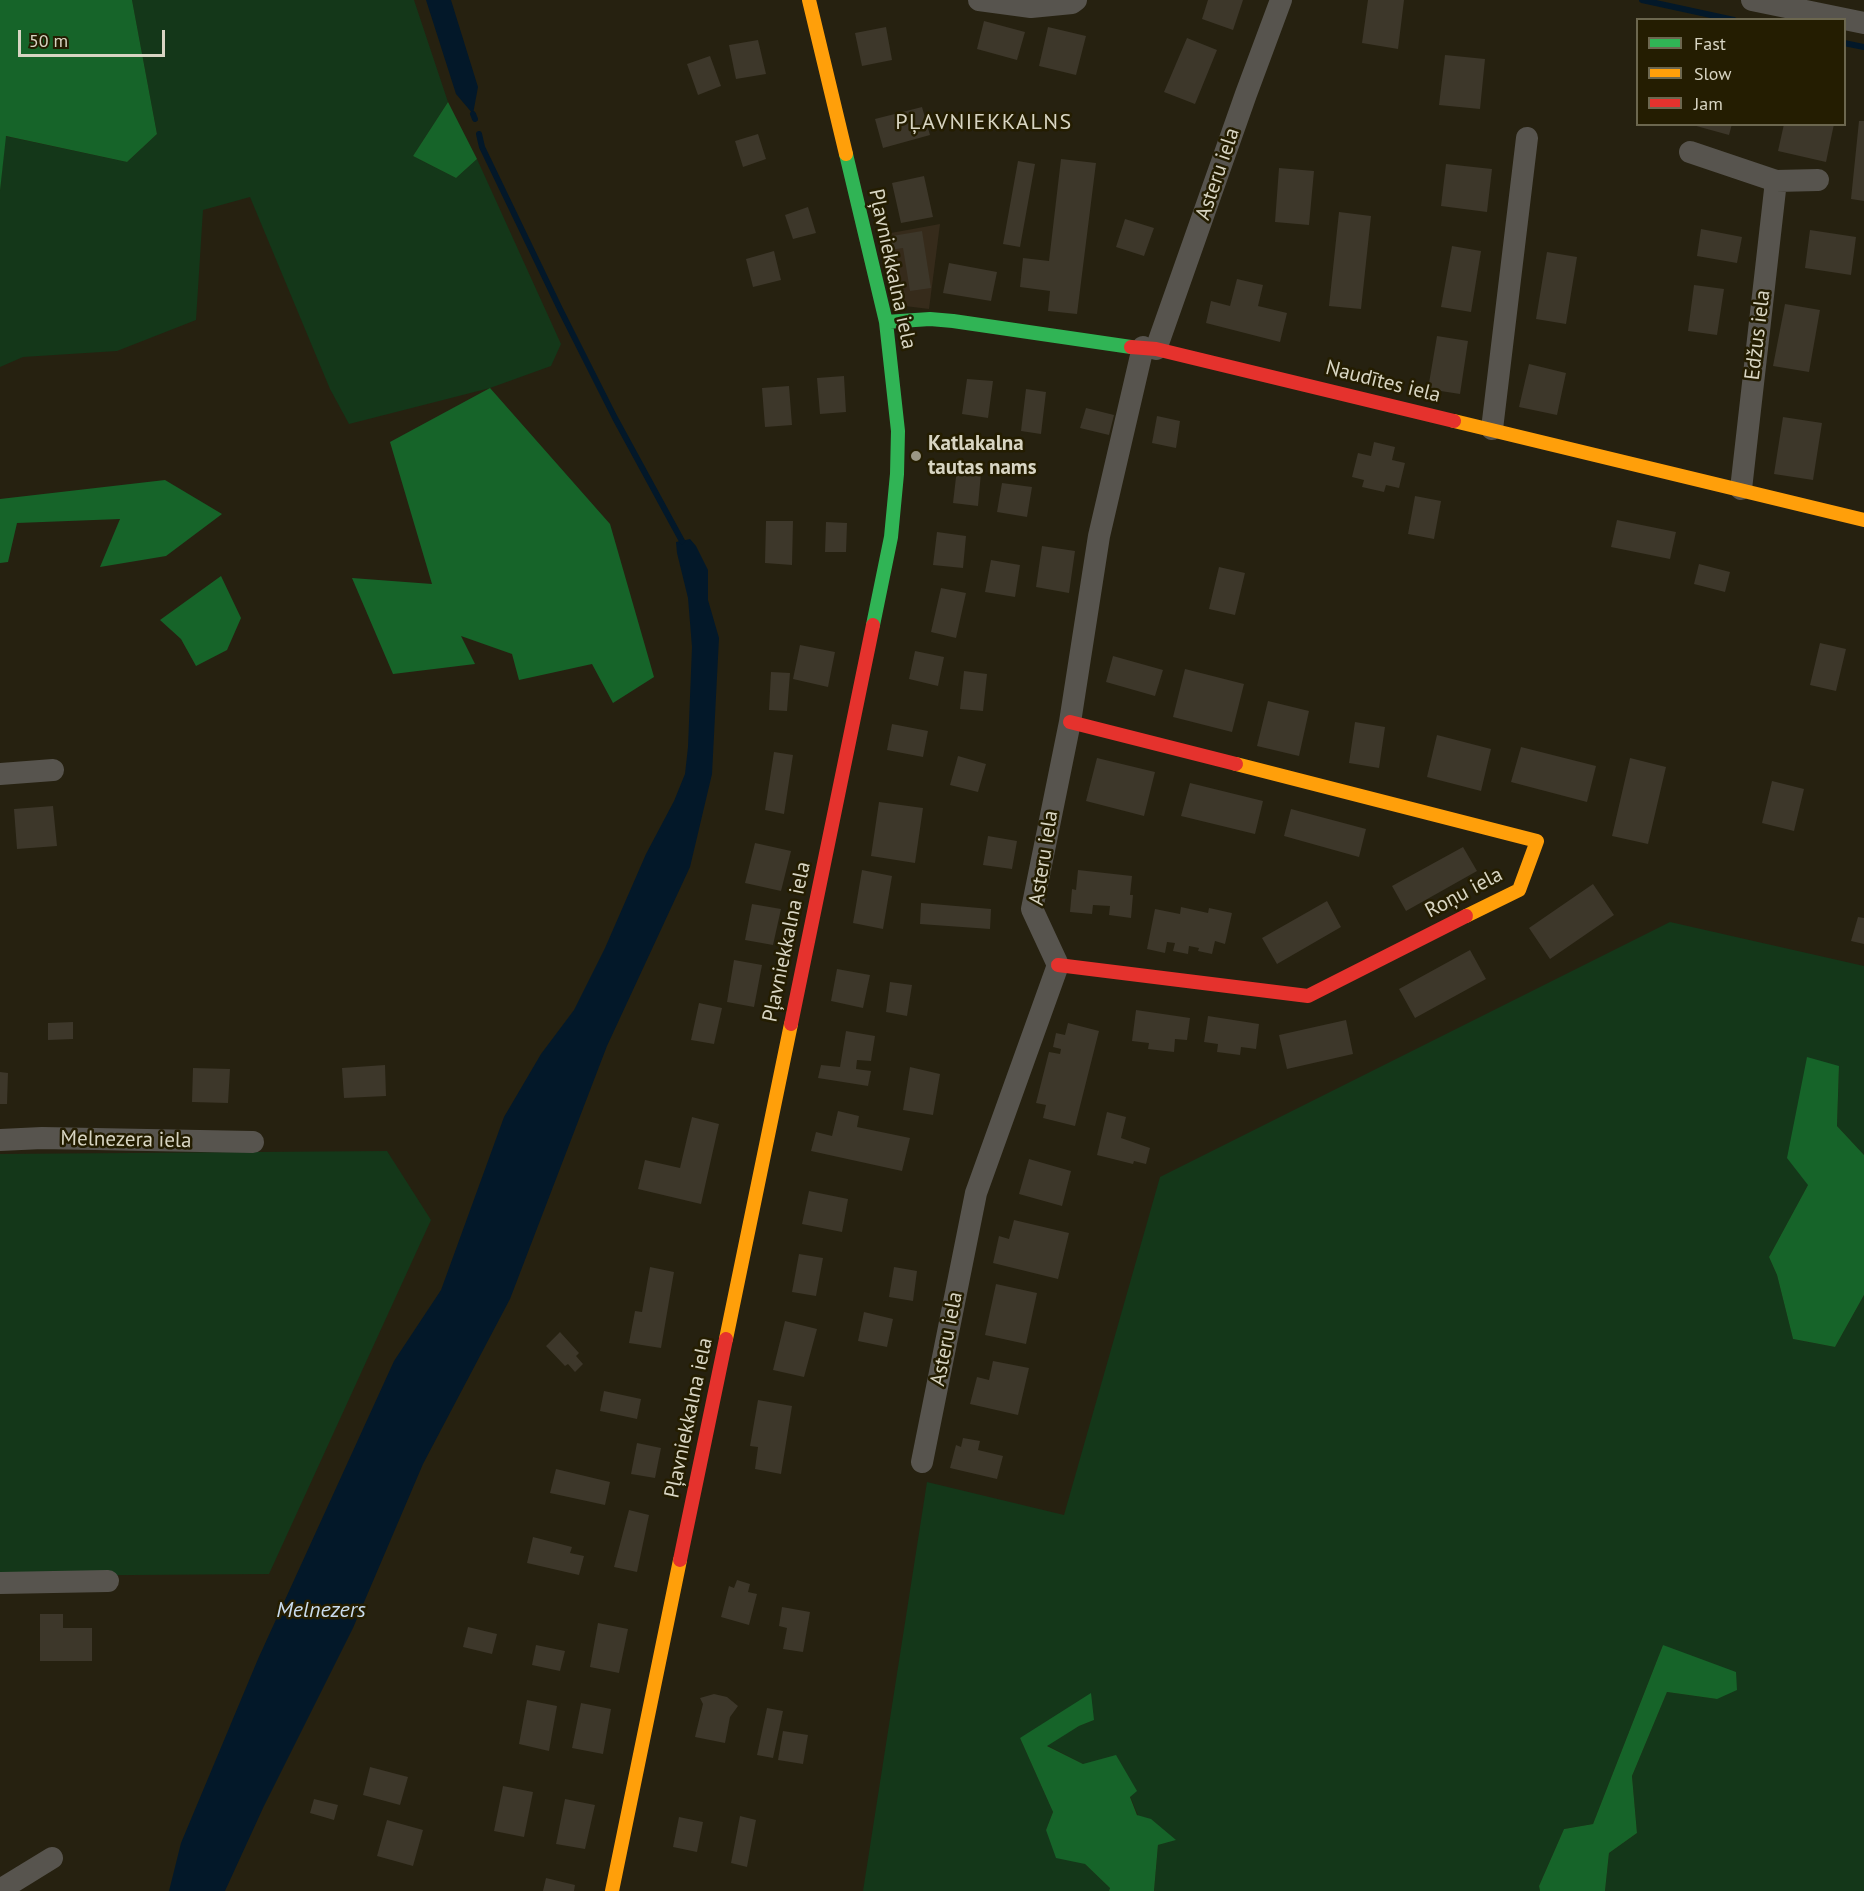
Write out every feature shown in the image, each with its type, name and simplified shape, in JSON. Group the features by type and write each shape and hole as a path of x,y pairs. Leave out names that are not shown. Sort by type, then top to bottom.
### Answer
{"street":[{"name":"Pļavniekkalna iela","path":"612,1891 891,537 897,474 898,431 886,322 809,0"},
{"path":"979,0 1031,7 1072,3 1076,0"},
{"name":"Asteru iela","path":"922,1462 976,1193 1058,965 1032,909 1070,722 1099,536 1150,348 1281,0"},
{"path":"1752,0 1840,18"},
{"path":"1846,19 1864,23"},
{"path":"1492,429 1527,138"},
{"path":"1690,152 1776,181 1818,180"},
{"name":"Edžus iela","path":"1741,489 1776,181"},
{"name":"Naudītes iela","path":"886,322 930,319 953,321 1150,348 1864,520"},
{"name":"Roņu iela","path":"1058,965 1308,996 1519,890 1537,841 1070,722"},
{"path":"0,774 53,771"},
{"name":"Melnezera iela","path":"0,1140 42,1138 253,1142"},
{"path":"0,1583 108,1581"},
{"path":"0,1890 52,1858"}],"shaded area":[{"path":"940,224 929,309 897,305 880,235"}],"green space":[{"path":"0,0 132,0 157,134 127,162 6,136 0,191"},
{"path":"132,0 414,0 448,102 413,156 456,178 477,159 561,344 551,366 490,388 349,424 330,389 250,197 203,210 196,320 117,351 23,357 0,367 0,191 5,136 127,162 157,134"},
{"path":"448,102 477,159 456,178 413,156"},
{"path":"490,388 610,524 654,677 613,703 592,664 519,680 512,654 461,636 475,664 393,674 352,578 432,584 390,442"},
{"path":"165,480 222,514 166,556 100,567 120,519 17,523 8,562 0,563 0,499"},
{"path":"221,576 241,618 227,650 196,666 181,639 160,620"},
{"path":"1670,922 1864,966 1864,1155 1837,1126 1839,1066 1808,1185 1769,1257 1777,1275 1793,1339 1835,1347 1864,1295 1864,1891 1605,1891 1609,1853 1637,1833 1632,1776 1667,1692 1717,1699 1663,1645 1593,1824 1564,1829 1539,1886 1540,1891 1154,1891 1158,1845 1175,1840 1138,1816 1130,1796 1083,1764 1046,1745 1094,1720 1020,1738 1053,1812 1046,1830 1110,1888 1109,1891 863,1891 927,1482 1064,1515 1160,1177"},
{"path":"1807,1057 1839,1066 1837,1126 1864,1155 1864,1295 1835,1347 1793,1339 1777,1275 1769,1257 1808,1185 1787,1158"},
{"path":"387,1151 431,1220 269,1574 0,1576 0,1154"},
{"path":"1663,1645 1736,1672 1737,1690 1717,1699 1667,1692 1632,1776 1637,1833 1609,1853 1605,1891 1540,1891 1539,1886 1564,1829 1593,1824"},
{"path":"1091,1693 1094,1720 1079,1726 1047,1746 1083,1764 1116,1755 1137,1791 1130,1797 1137,1815 1151,1819 1176,1840 1158,1845 1154,1891 1109,1891 1110,1888 1085,1864 1056,1858 1046,1830 1053,1812 1020,1738"}],"water":[{"path":"426,0 451,0 478,87 473,114 456,94"},
{"name":"Melnezers","path":"690,539 708,570 708,600 719,638 712,774 690,867 607,1046 510,1299 423,1464 353,1628 263,1808 225,1891 169,1891 181,1843 258,1659 394,1361 441,1290 504,1117 541,1054 574,1010 685,774 692,647 688,598 676,542"}],"building":[{"path":"1208,0 1243,0 1233,30 1202,19"},
{"path":"1368,0 1404,0 1398,49 1362,43"},
{"path":"984,21 1025,32 1017,60 977,49"},
{"path":"886,27 892,60 862,66 855,33"},
{"path":"1048,27 1086,36 1076,75 1039,66"},
{"path":"1187,38 1217,50 1195,104 1164,92"},
{"path":"758,40 766,74 736,79 729,45"},
{"path":"1445,55 1485,59 1480,109 1439,105"},
{"path":"710,56 721,86 698,95 687,64"},
{"path":"922,107 930,135 883,148 875,119"},
{"path":"1859,121 1864,121 1864,201 1851,199"},
{"path":"1696,126 1731,126 1729,135"},
{"path":"1784,126 1834,126 1826,162 1778,151"},
{"path":"758,134 766,159 743,167 735,141"},
{"path":"1061,159 1096,163 1077,314 1048,311 1050,291 1020,287 1023,258 1049,261"},
{"path":"1018,161 1035,164 1020,247 1003,244"},
{"path":"1446,164 1492,169 1487,212 1441,206"},
{"path":"1279,168 1314,171 1309,225 1275,222"},
{"path":"924,176 933,217 901,223 892,183"},
{"path":"808,207 816,233 793,239 785,215"},
{"path":"1339,212 1371,216 1361,309 1329,306"},
{"path":"1125,219 1154,228 1144,256 1116,247"},
{"path":"1701,229 1742,237 1737,263 1697,256"},
{"path":"1810,230 1856,237 1851,275 1805,268"},
{"path":"922,231 931,288 910,291 903,248 889,250 886,237"},
{"path":"1452,246 1481,251 1471,312 1441,307"},
{"path":"774,251 781,280 753,287 746,259"},
{"path":"1547,252 1577,257 1566,324 1536,319"},
{"path":"949,263 997,272 991,301 943,293"},
{"path":"1237,279 1263,285 1258,306 1287,313 1280,342 1206,323 1211,301 1230,306"},
{"path":"1694,285 1724,289 1717,335 1688,331"},
{"path":"1785,304 1820,310 1809,372 1773,366"},
{"path":"1437,336 1468,341 1460,394 1428,389"},
{"path":"1529,364 1566,373 1557,415 1519,407"},
{"path":"844,376 846,412 820,414 817,378"},
{"path":"967,379 993,381 988,418 962,414"},
{"path":"789,386 792,425 765,427 762,388"},
{"path":"1026,389 1046,392 1041,434 1021,431"},
{"path":"1086,408 1114,415 1109,435 1080,428"},
{"path":"1157,416 1180,421 1176,448 1152,443"},
{"path":"1783,417 1822,423 1813,480 1774,474"},
{"path":"1374,442 1395,447 1392,460 1405,463 1399,488 1386,485 1384,492 1362,487 1364,480 1352,477 1358,453 1371,456"},
{"path":"958,460 982,462 978,506 953,503"},
{"path":"1002,483 1032,487 1027,517 997,512"},
{"path":"1415,496 1441,501 1434,539 1408,534"},
{"path":"1617,520 1676,532 1670,559 1611,547"},
{"path":"766,521 793,521 792,565 765,563"},
{"path":"826,522 847,523 846,552 825,552"},
{"path":"937,532 966,536 963,568 933,565"},
{"path":"1042,546 1075,551 1069,593 1036,587"},
{"path":"991,560 1020,565 1015,597 985,592"},
{"path":"1699,564 1730,572 1725,592 1694,584"},
{"path":"1219,567 1245,573 1235,615 1209,609"},
{"path":"941,588 966,593 956,638 931,632"},
{"path":"1820,643 1846,649 1836,691 1810,685"},
{"path":"800,645 835,652 828,687 793,679"},
{"path":"915,651 944,657 938,686 909,679"},
{"path":"1113,656 1163,670 1155,696 1106,682"},
{"path":"1185,669 1244,684 1232,732 1173,717"},
{"path":"964,671 987,674 983,711 960,709"},
{"path":"771,672 790,673 787,711 769,710"},
{"path":"1268,701 1309,711 1299,756 1257,746"},
{"path":"1355,722 1385,727 1379,768 1349,763"},
{"path":"892,724 928,731 923,757 887,750"},
{"path":"1437,735 1491,749 1481,791 1427,777"},
{"path":"1521,747 1596,766 1587,802 1511,782"},
{"path":"774,752 793,755 784,814 765,810"},
{"path":"958,756 986,764 978,792 950,785"},
{"path":"1097,758 1155,772 1144,816 1086,801"},
{"path":"1630,758 1666,767 1648,844 1612,836"},
{"path":"1772,781 1804,789 1794,831 1762,823"},
{"path":"1190,783 1263,801 1255,834 1181,816"},
{"path":"879,802 923,808 915,863 871,856"},
{"path":"53,806 57,846 17,849 14,809"},
{"path":"1291,809 1366,829 1359,857 1284,836"},
{"path":"988,836 1017,841 1012,869 983,865"},
{"path":"755,843 791,851 781,891 745,883"},
{"path":"1463,847 1477,871 1406,911 1392,886"},
{"path":"862,870 892,876 883,929 853,923"},
{"path":"1078,870 1132,876 1131,918 1109,915 1110,906 1093,905 1092,914 1070,912 1072,889 1076,890"},
{"path":"1593,884 1614,915 1550,959 1529,928"},
{"path":"1327,901 1341,927 1277,964 1262,938"},
{"path":"921,903 991,909 990,929 920,924"},
{"path":"752,904 781,909 773,945 745,940"},
{"path":"1181,907 1208,913 1209,908 1232,913 1225,944 1215,941 1212,954 1189,946 1188,954 1173,951 1175,943 1167,942 1165,953 1147,949 1155,909 1180,914"},
{"path":"1858,917 1864,918 1864,944 1851,941"},
{"path":"1470,950 1486,979 1415,1018 1399,989"},
{"path":"734,960 762,965 754,1007 727,1002"},
{"path":"837,969 870,975 863,1008 831,1001"},
{"path":"890,982 912,985 907,1016 886,1012"},
{"path":"699,1003 722,1008 714,1044 691,1040"},
{"path":"1136,1010 1190,1018 1187,1040 1175,1039 1174,1052 1148,1049 1149,1043 1132,1041"},
{"path":"1208,1016 1259,1024 1256,1049 1241,1047 1240,1055 1217,1052 1218,1044 1204,1042"},
{"path":"1346,1020 1353,1054 1287,1069 1279,1035"},
{"path":"73,1022 73,1039 48,1040 48,1023"},
{"path":"1068,1023 1099,1031 1075,1126 1043,1118 1046,1105 1036,1103 1049,1052 1060,1054 1061,1049 1053,1047 1056,1033 1065,1035"},
{"path":"846,1031 875,1036 871,1061 857,1060 856,1069 871,1071 868,1086 818,1078 821,1065 840,1067"},
{"path":"385,1065 386,1096 344,1098 342,1068"},
{"path":"910,1067 940,1074 933,1115 903,1110"},
{"path":"193,1068 230,1069 228,1103 192,1102"},
{"path":"0,1072 8,1073 7,1104 0,1104"},
{"path":"838,1111 859,1116 857,1127 910,1138 902,1171 811,1151 816,1132 832,1136"},
{"path":"1107,1112 1126,1117 1121,1138 1150,1148 1146,1164 1134,1161 1133,1164 1097,1155"},
{"path":"692,1117 719,1124 701,1204 638,1189 645,1160 680,1168"},
{"path":"1029,1159 1071,1171 1062,1206 1019,1194"},
{"path":"809,1191 848,1199 842,1232 802,1224"},
{"path":"1014,1220 1069,1233 1058,1279 993,1263 999,1236 1009,1239"},
{"path":"799,1254 823,1258 816,1296 792,1292"},
{"path":"650,1267 674,1272 661,1348 629,1343 635,1311 642,1312"},
{"path":"894,1267 917,1271 913,1301 889,1297"},
{"path":"996,1284 1037,1293 1026,1344 985,1335"},
{"path":"864,1312 893,1319 887,1347 858,1341"},
{"path":"785,1321 817,1329 804,1377 773,1370"},
{"path":"560,1332 579,1353 576,1356 583,1364 575,1372 568,1364 565,1366 546,1346"},
{"path":"993,1361 1029,1368 1018,1415 970,1404 977,1377 989,1380"},
{"path":"604,1391 641,1399 637,1419 600,1411"},
{"path":"758,1400 792,1406 781,1474 755,1469 758,1447 750,1446"},
{"path":"963,1438 980,1441 978,1450 1003,1456 997,1479 950,1468 956,1445 961,1447"},
{"path":"637,1443 661,1448 655,1478 631,1474"},
{"path":"556,1469 610,1482 605,1505 550,1493"},
{"path":"629,1510 649,1515 637,1572 614,1567"},
{"path":"533,1537 572,1547 570,1553 584,1556 579,1575 527,1563"},
{"path":"737,1580 750,1584 748,1592 757,1594 749,1625 721,1617 729,1586 734,1588"},
{"path":"782,1607 810,1612 803,1652 783,1649 787,1628 779,1626"},
{"path":"40,1614 63,1614 63,1628 92,1628 92,1661 40,1661"},
{"path":"598,1623 628,1629 619,1673 590,1667"},
{"path":"468,1627 497,1634 492,1654 463,1647"},
{"path":"536,1645 565,1651 560,1671 532,1665"},
{"path":"714,1694 727,1697 738,1706 730,1717 725,1743 695,1737 703,1704 700,1698"},
{"path":"527,1700 557,1706 549,1751 519,1744"},
{"path":"581,1703 611,1709 603,1754 572,1748"},
{"path":"767,1708 783,1711 773,1758 757,1755"},
{"path":"783,1731 808,1735 803,1764 778,1760"},
{"path":"370,1767 408,1777 400,1805 363,1795"},
{"path":"503,1786 533,1792 524,1837 494,1831"},
{"path":"314,1799 338,1805 334,1820 310,1813"},
{"path":"565,1799 595,1805 585,1849 556,1844"},
{"path":"740,1816 756,1820 747,1867 731,1863"},
{"path":"679,1817 703,1822 697,1852 673,1847"},
{"path":"387,1820 423,1830 413,1866 377,1856"},
{"path":"546,1878 575,1885 574,1891 543,1891"}],"waterway":[{"path":"1642,0 1725,18"},
{"path":"1846,43 1864,47"},
{"path":"473,114 475,119"},
{"path":"479,134 482,147 560,309 615,418 682,541"}],"traffic: fast":[{"path":"846,154 886,322 898,431 897,474 891,537 873,625"},
{"path":"886,322 930,319 953,321 1131,347"}],"traffic: slow":[{"path":"809,0 846,154"},
{"path":"1454,421 1864,520"},
{"path":"1236,764 1537,841 1519,890 1466,916"},
{"path":"726,1339 791,1024"},
{"path":"612,1891 680,1560"}],"traffic: jam":[{"path":"1131,347 1156,349 1454,421"},
{"path":"791,1024 873,625"},
{"path":"1070,722 1236,764"},
{"path":"1058,965 1308,996 1466,916"},
{"path":"680,1560 726,1339"}],"place":[{"name":"Katlakalna tautas nams","path":"916,456"}],"district":[{"name":"PĻAVNIEKKALNS","path":"984,123"}]}
